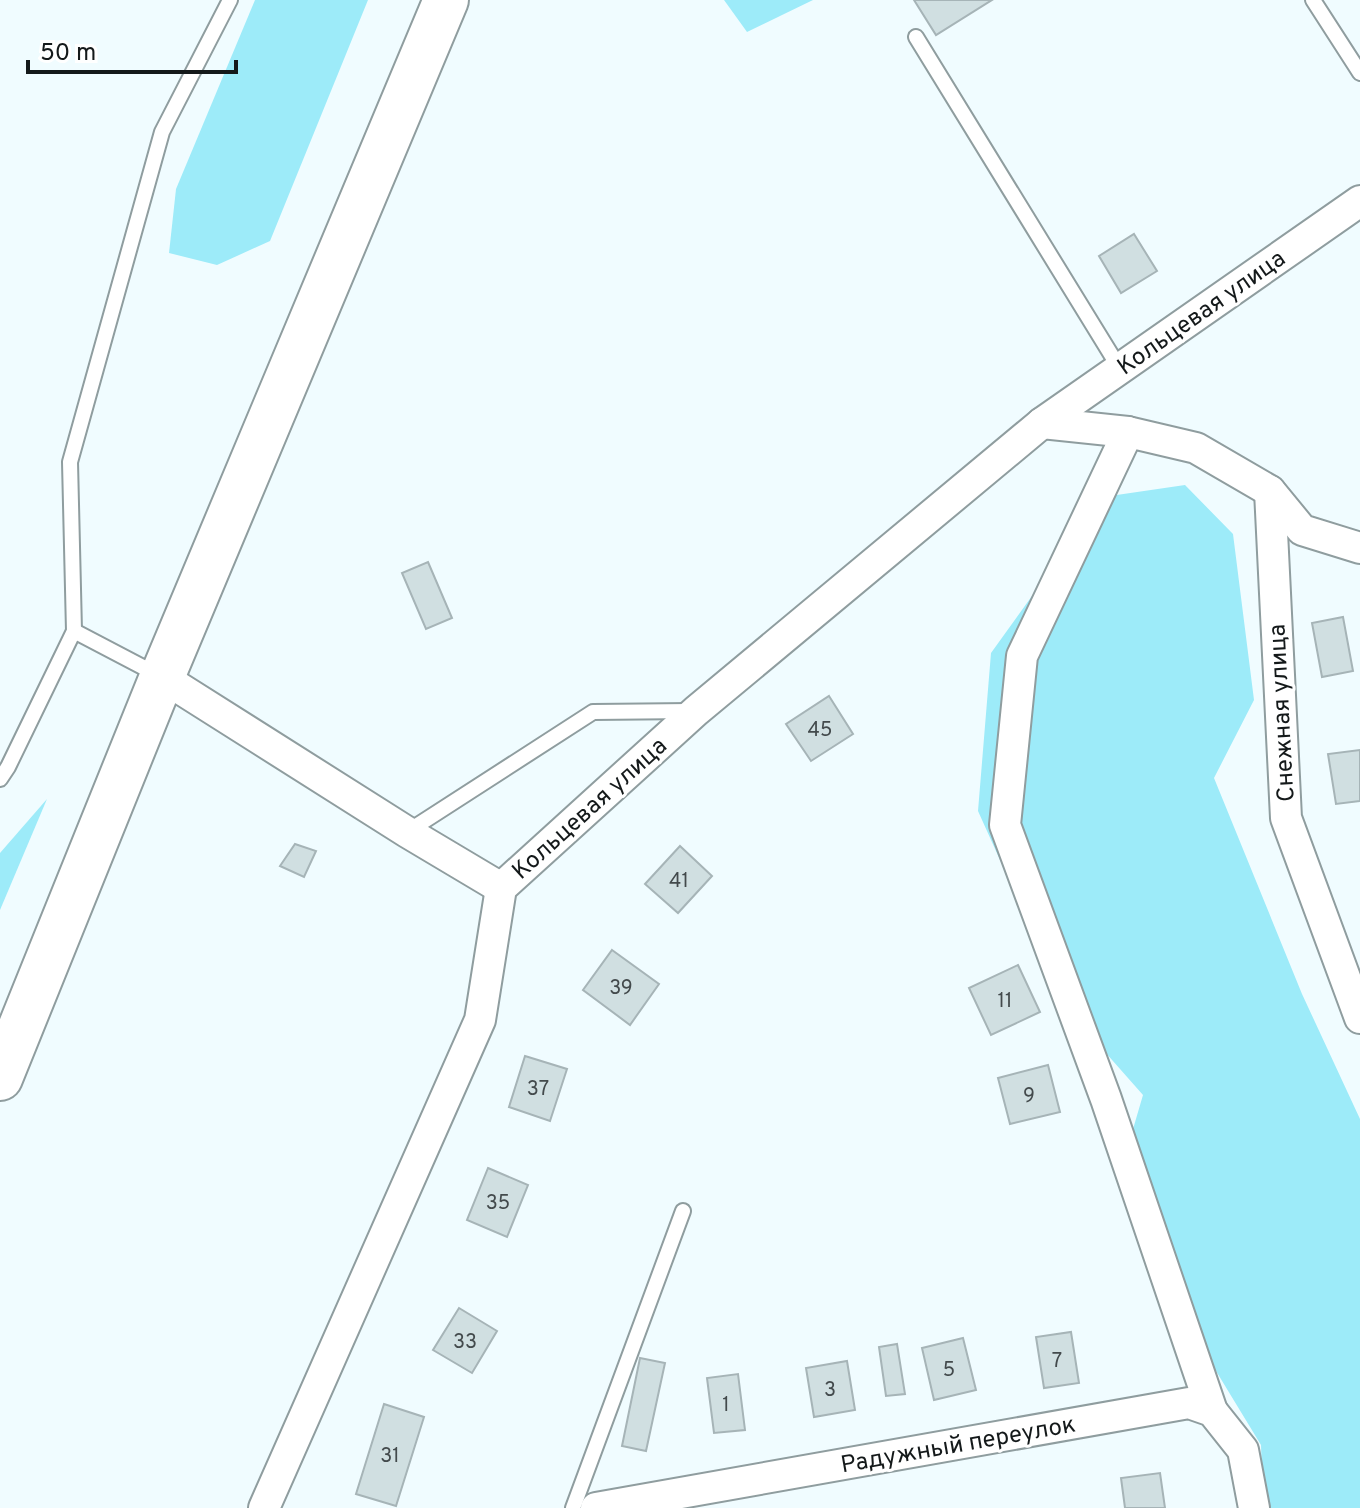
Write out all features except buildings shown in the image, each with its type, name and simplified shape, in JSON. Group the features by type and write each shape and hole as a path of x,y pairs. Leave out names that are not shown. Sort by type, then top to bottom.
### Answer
{"highway":[{"path":"0,1078 162,677 446,0"}],"street":[{"name":"Кольцевая улица","path":"264,1508 480,1020 501,888 696,711 1042,423 1360,201"},
{"path":"1042,423 1128,432 1196,448 1270,491 1302,530 1360,548"},
{"path":"1128,432 1022,656 1005,825 1106,1099 1212,1411 1243,1450 1254,1508"},
{"name":"Снежная улица","path":"1270,491 1286,818 1360,1018"},
{"path":"162,677 501,888"},
{"name":"Радужный переулок","path":"596,1508 1189,1403 1212,1411"}],"lane":[{"path":"0,779 74,631 70,462 162,132 230,0"},
{"path":"1313,0 1360,73"},
{"path":"916,37 1120,369"},
{"path":"74,631 162,677"},
{"path":"407,832 593,712 696,711"},
{"path":"573,1508 683,1211"}],"shaded area":[{"path":"255,0 368,0 270,241 217,265 169,253 176,189"},
{"path":"724,0 813,0 747,32"},
{"path":"1185,485 1233,534 1254,700 1214,778 1302,994 1360,1119 1360,1508 1263,1508 1261,1445 1185,1320 1121,1170 1143,1095 1067,1009 978,811 991,653 1103,497"},
{"path":"47,799 0,910 0,853"}]}
